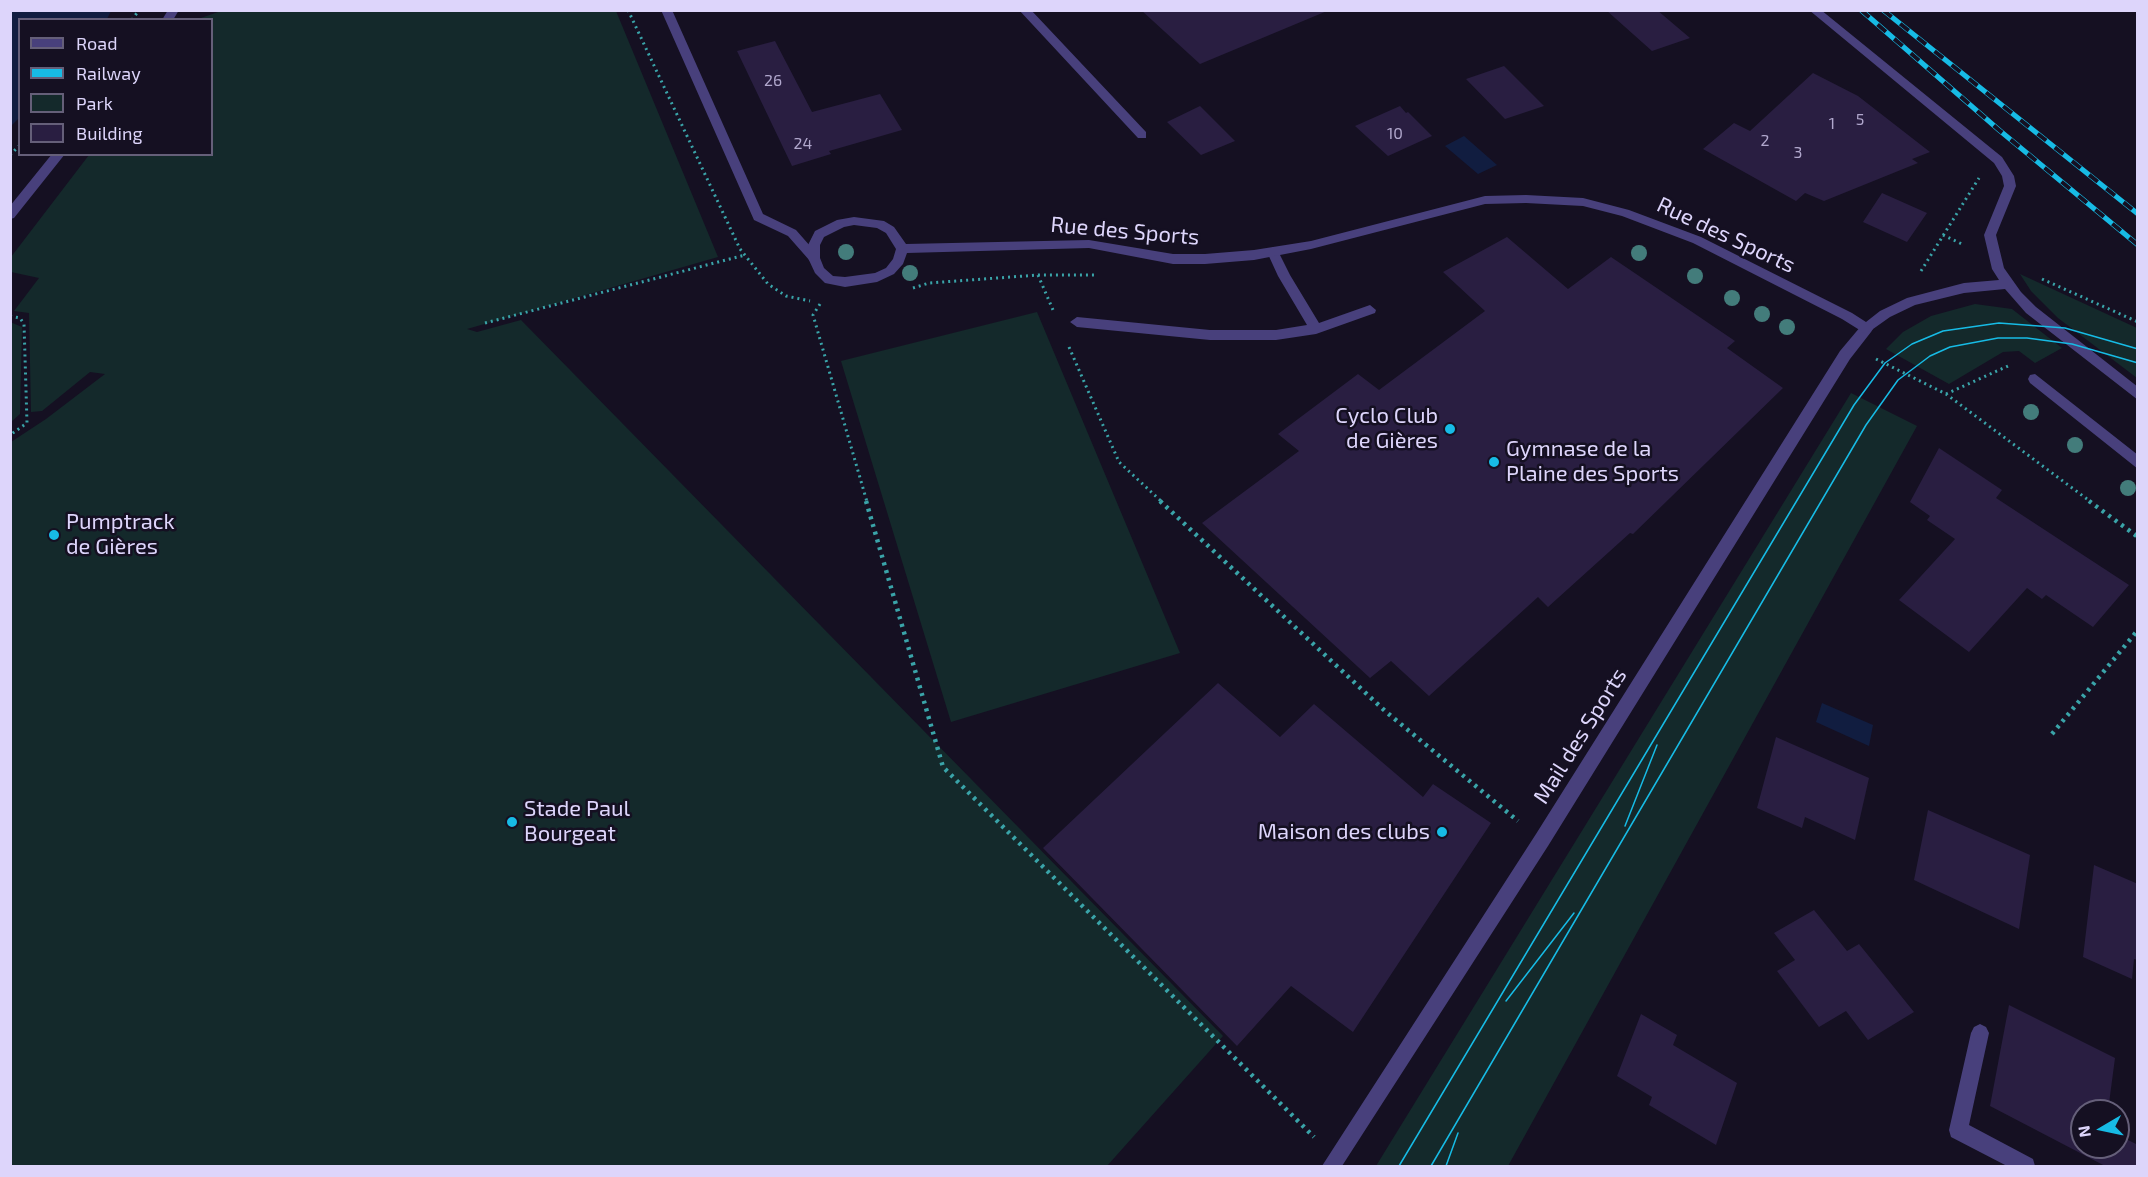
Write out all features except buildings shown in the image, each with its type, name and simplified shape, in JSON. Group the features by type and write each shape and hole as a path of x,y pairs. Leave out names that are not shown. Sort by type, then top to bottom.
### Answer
{"street":[{"path":"666,10 758,218 792,233 814,258 819,270 829,280 845,282 877,278 890,271 899,261 902,249 890,230 879,225 854,221 841,223 819,234 814,245 814,258"},
{"path":"1024,10 1142,135"},
{"path":"1814,10 1998,160 2008,176 2010,186 1990,235 1994,258 2007,284 2031,310 2138,395"},
{"path":"10,215 57,156"},
{"name":"Rue des Sports","path":"902,249 1089,244 1173,259 1205,260 1311,245 1485,200 1526,199 1582,202 1625,213 1697,240 1847,316 1866,329"},
{"path":"1273,252 1284,276 1316,329"},
{"path":"1866,329 1885,314 1911,301 1964,288 2007,284"},
{"path":"1077,322 1210,335 1276,335 1316,329 1370,310"},
{"name":"Mail des Sports","path":"1334,1162 1542,840 1851,347 1866,329"},
{"path":"2035,379 2138,463"},
{"path":"1980,1033 1958,1130 2026,1167"}],"path":[{"path":"1943,235 1987,164 1998,160"},
{"path":"485,323 745,255"},
{"path":"1994,258 2138,322"},
{"path":"1038,275 1056,317"},
{"name":"Rue des Sports","path":"929,283 1038,275 1105,275"},
{"path":"820,304 813,315 943,766 1334,1162"},
{"path":"10,316 20,318 24,324 27,423 10,435"},
{"path":"1069,346 1119,462 1385,711 1542,840"},
{"path":"1851,347 1946,394 2138,537"},
{"path":"1946,394 2011,364 2035,379"},
{"path":"2052,734 2138,630"}],"green space":[{"name":"Stade Paul Bourgeat","path":"221,11 616,11 718,257 467,329 477,332 521,320 1223,1036 1107,1166 11,1166 11,442 46,419 105,374 90,372 42,411 31,412 29,313 14,311 39,278 11,272 11,257 88,156 213,156 213,18 201,18"},
{"path":"2020,274 2137,328 2137,378 2058,318 2031,291"},
{"path":"1975,304 2012,309 2062,348 2035,363 2019,351 2003,352 1949,384 1886,349 1903,332 1931,316"},
{"path":"1037,312 1180,653 951,722 841,361"},
{"path":"10,322 22,327 20,414 11,422"},
{"path":"1851,393 1917,426 1508,1166 1376,1166"}],"water":[{"path":"11,10 111,11 108,18 18,18 18,119 11,126"},
{"path":"1464,136 1497,165 1478,174 1445,146"},
{"path":"1822,703 1873,725 1869,746 1816,722"}],"tram line":[{"path":"1399,1166 1854,405 1885,363 1912,344 1943,331 1999,323 2065,328 2138,349"},
{"path":"1431,1166 1866,425 1898,380 1930,356 1950,347 1998,338 2027,338 2072,344 2138,363"},
{"path":"1625,826 1657,745"},
{"path":"1506,1001 1574,913"},
{"path":"1446,1166 1458,1133"}],"railway":[{"path":"1861,10 1999,130 2138,245"},
{"path":"1883,10 2138,214"}],"place":[{"name":"Cyclo Club de Gières","path":"1450,429"},
{"name":"Gymnase de la Plaine des Sports","path":"1494,462"},
{"name":"Pumptrack de Gières","path":"54,535"},
{"name":"Stade Paul Bourgeat","path":"512,822"},
{"name":"Maison des clubs","path":"1442,832"}]}
